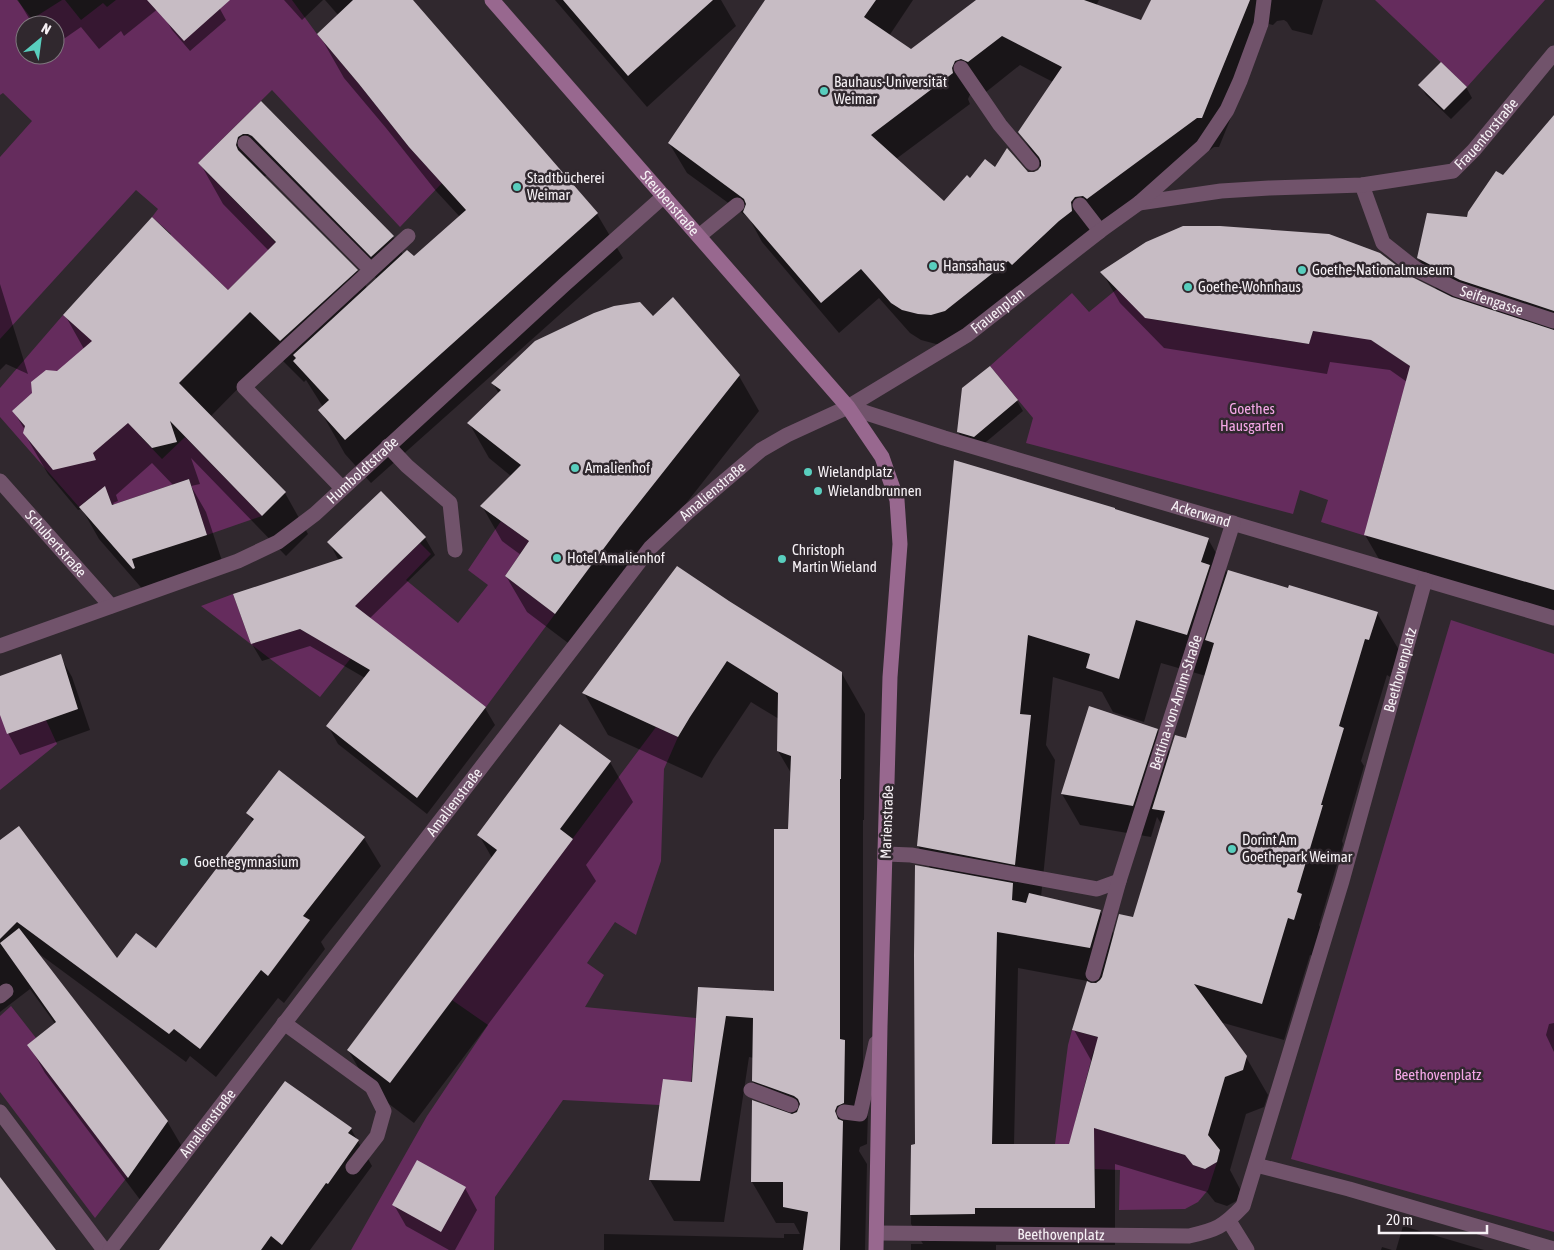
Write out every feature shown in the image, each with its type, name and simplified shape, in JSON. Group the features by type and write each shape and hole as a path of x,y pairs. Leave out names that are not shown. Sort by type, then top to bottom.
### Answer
{"street":[{"name":"Steubenstraße","path":"492,0 848,407"},
{"name":"Frauenplan","path":"848,407 967,335 1100,231 1139,203 1203,146 1227,110 1240,81 1260,24 1264,0"},
{"name":"Frauentorstraße","path":"1398,180 1453,171 1474,150 1554,53"},
{"path":"961,68 1000,125 1032,163"},
{"path":"244,144 371,270"},
{"name":"Frauenplan","path":"1139,203 1221,191 1362,185 1398,180"},
{"name":"Seifengasse","path":"1362,185 1383,243 1416,269 1456,289 1554,321"},
{"name":"Humboldtstraße","path":"0,646 238,561 278,542 315,514 664,196"},
{"path":"698,236 737,205"},
{"path":"1080,205 1100,231"},
{"path":"342,488 244,387 408,236"},
{"name":"Ackerwand","path":"848,407 944,438 1554,618"},
{"name":"Marienstraße","path":"848,407 882,457 897,500 900,544 890,677 876,1250"},
{"name":"Amalienstraße","path":"110,1250 650,548 688,512 761,450 787,435 848,407"},
{"path":"388,446 406,466 450,503 456,550"},
{"name":"Schubertstraße","path":"0,482 111,606"},
{"name":"Bettina-von-Arnim-Straße","path":"1093,974 1119,881 1233,523"},
{"name":"Beethovenplatz","path":"877,1233 1189,1236 1211,1231 1229,1221 1243,1206 1342,881 1425,580"},
{"path":"886,854 911,855 1097,889 1119,881"},
{"path":"284,1023 372,1087 384,1111 377,1136 353,1167"},
{"path":"844,1112 860,1114 880,1026"},
{"path":"751,1090 791,1105"},
{"path":"0,1112 104,1250"},
{"path":"1256,1165 1554,1249"},
{"path":"1229,1221 1247,1250"}],"green space":[{"path":"0,0 17,0 29,15 15,15 15,65 65,65 65,15 38,15 62,0 65,0 81,20 103,3 107,7 116,0 292,0 317,34 409,147 442,183 400,227 272,90 198,163 276,243 228,290 207,270 140,436 162,459 185,437 262,516 207,535 189,479 112,505 107,491 96,493 79,507 0,417 0,388 63,315 83,332 171,234 152,217 158,209 136,190 0,339 0,157 32,121 3,93 0,95"},
{"path":"1375,0 1545,0 1467,87"},
{"name":"Goethes Hausgarten","path":"1117,289 1150,319 1309,344 1313,331 1352,337 1352,327 1416,370 1401,399 1374,498 1380,500 1369,537 1321,522 1328,500 1300,490 1293,514 1026,443 1033,418 990,366 1072,293 1089,312"},
{"path":"501,521 529,541 505,576 555,614 486,707 332,608 373,588 420,543 431,554 406,580 458,623 488,585 468,570"},
{"path":"233,594 251,644 300,629 351,658 320,697 201,606"},
{"name":"Beethovenplatz","path":"1451,620 1554,654 1554,1232 1291,1159"},
{"path":"0,715 46,720 57,744 0,790"},
{"path":"656,727 678,737 664,769 661,861 636,935 615,922 587,963 604,975 585,1007 696,1018 689,1109 659,1105 563,1100 495,1197 494,1250 351,1250 427,1116 488,1025 452,1000"},
{"path":"11,1006 36,1038 28,1045 122,1170 135,1167 95,1218 0,1092 0,1016"},
{"path":"1072,1030 1101,1038 1093,1053 1075,1122 1185,1155 1193,1165 1205,1169 1217,1162 1208,1190 1198,1202 1185,1209 1119,1210 1120,1170 1095,1169 1094,1145 1055,1144 1068,1045"}],"building":[{"path":"147,0 230,0 184,41"},
{"path":"353,0 413,0 598,213 345,440 318,410 329,400 293,361 296,358 293,355 407,250 414,256 466,210 409,147 317,34"},
{"path":"563,0 713,0 628,76"},
{"path":"765,0 876,0 864,17 911,49 976,0 1084,0 1141,20 1151,0 1250,0 1202,118 1197,118 1087,199 1083,196 1075,197 1071,202 1072,211 1012,265 1008,261 945,311 931,315 902,310 891,303 861,269 821,303 743,212 746,204 744,199 668,143","holes":["1002,36 1062,67 1018,132 1041,161 1041,166 1034,172 1028,172 1007,148 995,167 985,159 970,178 967,175 944,201 871,135 953,73 952,68 955,61 961,59 968,62"]},
{"path":"1441,62 1467,87 1444,110 1418,85"},
{"path":"261,101 394,236 371,257 252,136 243,134 238,137 236,145 238,150 358,270 280,341 250,312 179,383 286,492 262,516 170,421 177,442 152,448 128,423 93,453 96,460 53,470 23,433 25,426 12,411 32,393 31,382 46,370 57,371 92,341 63,315 152,217 228,290 276,242 198,163"},
{"path":"1554,115 1554,311 1460,280 1417,258 1427,213 1467,217 1468,212 1496,171 1503,175"},
{"path":"1183,226 1220,226 1329,234 1380,253 1412,277 1452,297 1554,330 1554,590 1364,535 1410,366 1371,340 1313,331 1309,344 1145,318 1100,272 1146,242"},
{"path":"673,297 740,375 619,528 555,614 505,576 529,541 480,506 521,465 467,423 501,390 491,383 535,341 594,313 614,306 640,302 653,316"},
{"path":"990,366 1018,400 974,437 957,432 962,388"},
{"path":"954,460 1209,538 1201,562 1210,565 1187,635 1136,620 1119,679 1086,668 1090,654 1028,635 1020,714 1031,715 1015,865 917,846"},
{"path":"189,479 207,535 132,559 135,568 133,569 79,507 105,486 112,505"},
{"path":"381,491 426,537 355,606 486,707 417,798 326,726 370,670 300,629 251,644 233,594 343,558 327,542"},
{"path":"677,566 842,672 840,1039 845,1040 844,1103 837,1106 835,1111 838,1119 843,1121 840,1250 803,1250 808,1212 783,1207 783,1182 751,1182 752,1100 792,1114 797,1112 800,1104 794,1096 752,1081 753,1018 726,1016 700,1181 649,1180 663,1079 692,1082 698,987 774,991 774,829 788,829 791,756 777,751 778,693 727,661 678,737 582,693"},
{"path":"1228,570 1288,588 1289,585 1378,612 1369,640 1365,639 1339,726 1344,728 1297,892 1302,894 1294,920 1288,918 1262,1004 1194,984 1247,1056 1243,1070 1225,1077 1208,1135 1220,1150 1217,1162 1205,1169 1193,1165 1185,1155 1094,1128 1095,1208 975,1208 975,1214 910,1215 911,1145 915,1144 915,865 1013,883 1012,900 1026,903 1029,893 1101,910 1090,948 997,932 992,1144 1069,1144 1098,1037 1072,1030 1087,981 1096,983 1102,977 1119,914 1133,917 1165,811 1152,809 1175,735 1186,738 1214,643 1205,640"},
{"path":"61,654 78,709 7,734 0,715 0,676"},
{"path":"1089,706 1158,729 1133,806 1061,794"},
{"path":"560,724 611,761 560,829 573,839 390,1083 347,1050 497,850 477,835"},
{"path":"279,770 365,837 303,916 310,920 268,976 261,970 200,1049 174,1029 169,1034 17,922 0,939 0,840 19,826 117,958 136,933 156,948 254,819 246,813"},
{"path":"19,928 168,1121 128,1178 27,1045 56,1022 0,943"},
{"path":"285,1081 352,1128 348,1133 359,1140 328,1184 326,1183 282,1245 271,1236 261,1250 159,1250"},
{"path":"417,1160 466,1187 441,1232 392,1205"},
{"path":"0,1177 56,1250 0,1250"}],"place":[{"name":"Bauhaus-Universität Weimar","path":"824,91"},
{"name":"Stadtbücherei Weimar","path":"517,187"},
{"name":"Hansahaus","path":"933,266"},
{"name":"Goethe-Nationalmuseum","path":"1302,270"},
{"name":"Goethe-Wohnhaus","path":"1188,287"},
{"name":"Amalienhof","path":"575,468"},
{"name":"Wielandplatz","path":"808,472"},
{"name":"Wielandbrunnen","path":"818,491"},
{"name":"Hotel Amalienhof","path":"557,558"},
{"name":"Christoph Martin Wieland","path":"782,559"},
{"name":"Dorint Am Goethepark Weimar","path":"1232,849"},
{"name":"Goethegymnasium","path":"184,862"}]}
